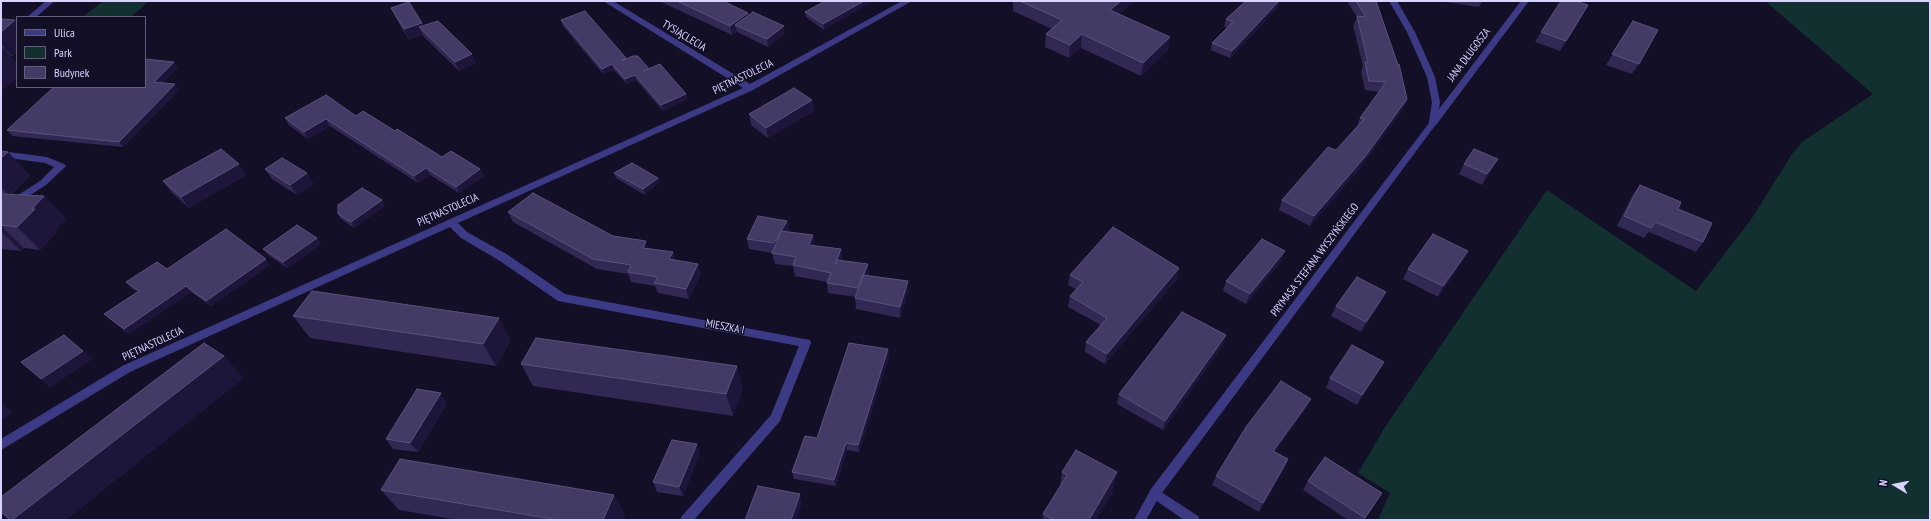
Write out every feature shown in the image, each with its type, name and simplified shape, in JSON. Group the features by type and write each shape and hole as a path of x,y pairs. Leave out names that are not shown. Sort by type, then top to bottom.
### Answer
{"street":[{"path":"32,16 51,1"},
{"name":"TYSIĄCLECIA","path":"607,1 750,88"},
{"name":"PIĘTNASTOLECIA","path":"1,445 126,369 750,88 908,1"},
{"name":"PRYMASA STEFANA WYSZYŃSKIEGO","path":"1140,520 1155,493 1433,123 1436,102 1431,77 1411,32 1393,1"},
{"name":"JANA DŁUGOSZA","path":"1433,123 1525,1"},
{"path":"1,154 47,160 61,166 43,182 1,211"},
{"name":"MIESZKA I","path":"451,222 464,235 504,258 562,298 806,343 776,418 686,520"},
{"path":"1155,493 1194,520"}],"green space":[{"path":"103,1 149,1 132,16 84,16"},
{"path":"1765,1 1930,1 1930,520 1378,520 1390,493 1358,473 1385,427 1547,190 1696,291 1752,218 1792,154 1802,142 1873,94"}],"building":[{"path":"677,1 723,1 748,13 730,26"},
{"path":"825,1 864,1 823,24 805,12"},
{"path":"1020,1 1121,1 1110,10 1170,37 1143,63 1082,34 1070,45 1046,34 1062,20"},
{"path":"1246,1 1279,1 1232,51 1212,43 1233,22 1226,19"},
{"path":"1356,1 1376,1 1398,65 1399,64 1407,99 1364,158 1314,216 1282,200 1328,147 1336,150 1364,119 1360,118 1386,82 1369,81 1365,62 1368,62 1357,16 1366,17"},
{"path":"1561,1 1575,1 1588,5 1566,41 1541,32"},
{"path":"409,2 422,23 404,29 391,8"},
{"path":"585,11 626,58 621,61 633,56 638,56 649,69 660,64 686,94 661,105 635,75 625,79 612,64 602,69 561,20"},
{"path":"753,12 784,26 767,39 735,25"},
{"path":"1,19 15,20 1,32"},
{"path":"438,21 472,54 455,62 419,27"},
{"path":"1633,21 1658,30 1639,64 1612,54"},
{"path":"146,59 174,62 154,82 175,84 119,142 7,130 53,88 146,88"},
{"path":"794,88 812,100 766,128 749,114"},
{"path":"326,95 356,116 363,111 395,131 397,129 442,157 451,151 480,169 456,187 426,168 414,176 326,119 304,132 285,118"},
{"path":"221,149 239,164 181,197 163,181"},
{"path":"1474,149 1498,159 1487,174 1464,164"},
{"path":"1,151 8,152 1,158"},
{"path":"282,158 307,173 290,185 265,169"},
{"path":"632,163 658,178 643,189 614,173"},
{"path":"1640,185 1681,202 1678,209 1712,223 1703,242 1655,222 1651,228 1624,216"},
{"path":"362,188 382,200 351,222 338,214 338,205"},
{"path":"533,193 613,236 646,241 643,248 673,252 669,259 698,264 686,289 654,283 658,277 628,272 631,265 593,259 508,212"},
{"path":"1,194 44,196 32,209 35,209 17,227 1,225"},
{"path":"758,216 787,221 774,243 747,239"},
{"path":"297,225 317,238 283,262 263,249"},
{"path":"1113,227 1179,268 1107,354 1086,342 1107,318 1070,296 1083,282 1070,275"},
{"path":"226,229 266,259 206,301 186,286 124,329 104,314 139,291 126,282 157,262 167,269"},
{"path":"781,231 813,235 809,245 841,249 835,265 837,260 868,264 858,288 827,283 831,273 793,265 796,257 772,253"},
{"path":"1433,234 1468,251 1443,286 1408,269"},
{"path":"1262,239 1285,251 1250,294 1226,281"},
{"path":"863,275 908,281 900,307 855,298"},
{"path":"1357,277 1386,292 1366,322 1336,306"},
{"path":"312,291 499,318 483,344 293,316"},
{"path":"1182,312 1226,335 1165,421 1119,394"},
{"path":"64,335 83,351 41,379 21,362"},
{"path":"536,338 737,366 726,394 521,364"},
{"path":"204,343 224,356 12,520 1,512 1,497"},
{"path":"849,343 888,349 858,445 846,443 834,480 792,472 805,436 817,438"},
{"path":"1352,345 1384,362 1362,395 1330,378"},
{"path":"1281,381 1311,399 1273,451 1288,459 1263,503 1216,476 1246,427"},
{"path":"417,389 441,393 410,443 386,439"},
{"path":"672,440 697,444 679,487 653,482"},
{"path":"1076,450 1117,472 1089,520 1054,520 1043,514 1067,475 1062,472"},
{"path":"1325,457 1382,493 1365,518 1308,481"},
{"path":"400,459 614,495 603,520 558,520 381,490"},
{"path":"758,486 800,494 791,520 745,520"}]}
